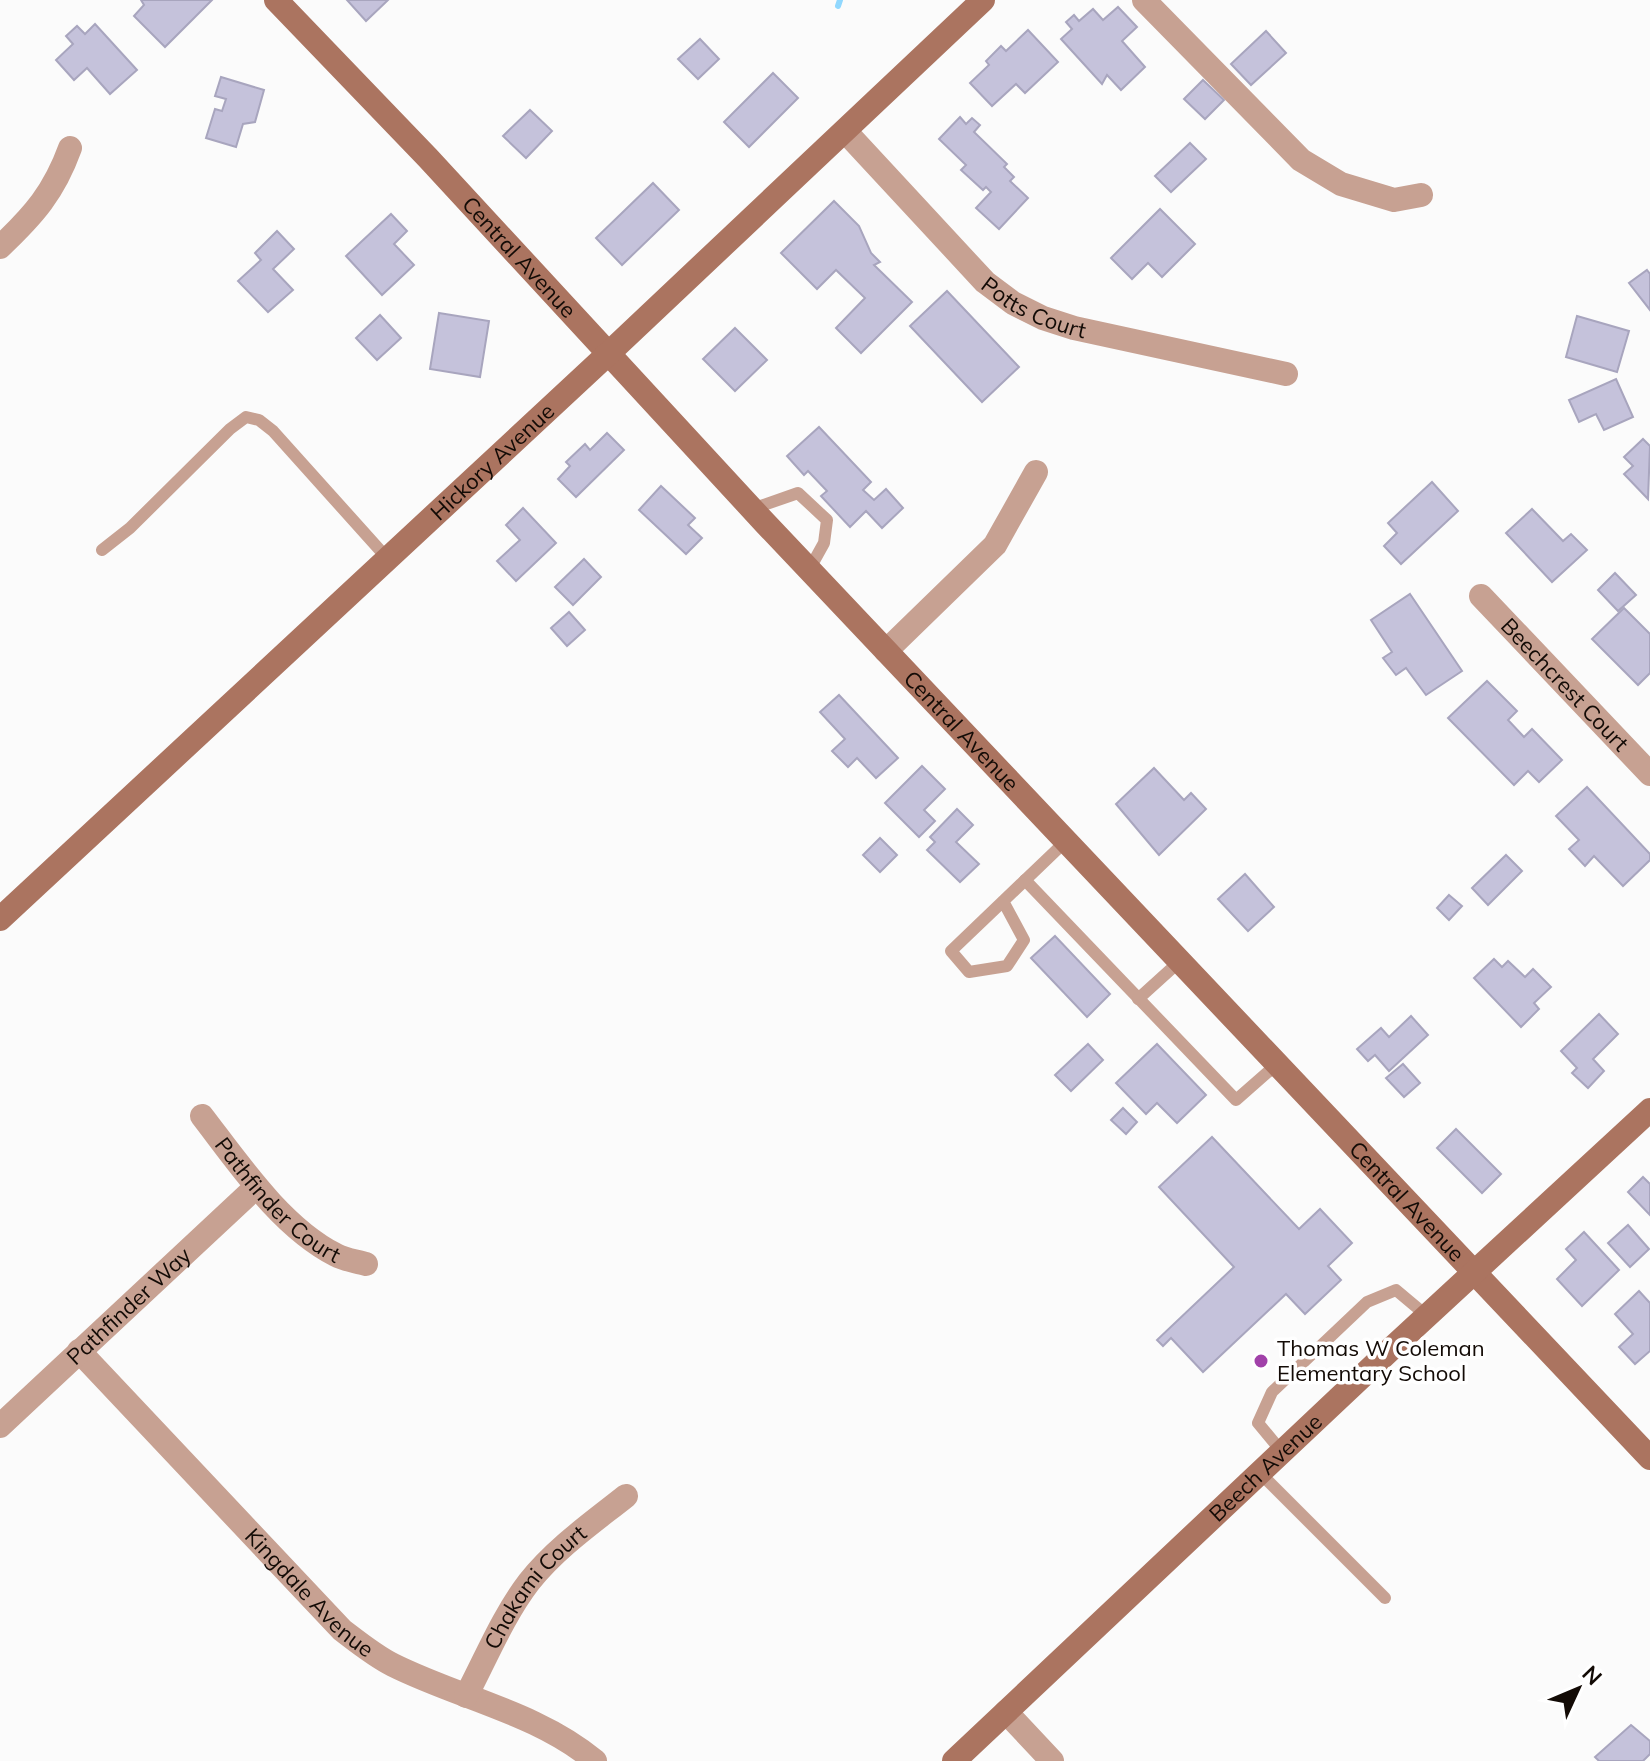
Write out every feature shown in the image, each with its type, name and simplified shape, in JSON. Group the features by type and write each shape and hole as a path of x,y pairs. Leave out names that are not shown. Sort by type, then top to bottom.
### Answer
{"street":[{"name":"Central Avenue","path":"276,0 428,158 809,570 1650,1458"},
{"name":"Hickory Avenue","path":"0,919 609,353 983,0"},
{"path":"1144,0 1301,160 1341,184 1394,200 1421,195"},
{"name":"Potts Court","path":"845,131 985,282 1013,303 1043,318 1074,328 1286,374"},
{"path":"0,247 32,217 50,193 70,148"},
{"path":"886,651 995,545 1036,472"},
{"name":"Beechcrest Court","path":"1481,596 1650,774"},
{"name":"Beech Avenue","path":"954,1761 1650,1110"},
{"name":"Pathfinder Court","path":"202,1116 256,1187 312,1241 339,1257 366,1264"},
{"name":"Pathfinder Way","path":"0,1426 256,1187"},
{"name":"Kingdale Avenue","path":"79,1351 342,1630 394,1665 554,1733 595,1761"},
{"name":"Chakami Court","path":"466,1696 528,1584 564,1546 626,1496"},
{"path":"1006,1712 1052,1761"}],"lane":[{"path":"102,550 130,528 246,417 259,420 273,431 387,558"},
{"path":"752,509 798,493 827,520 824,543 809,570"},
{"path":"1003,901 1024,940 1007,966 969,972 951,951 1003,901 1066,841"},
{"path":"1025,880 1236,1100 1277,1064"},
{"path":"1138,999 1180,961"},
{"path":"1282,1452 1258,1423 1272,1392 1367,1302 1396,1290 1427,1316"},
{"path":"1260,1473 1385,1598"}],"building":[{"path":"141,0 212,0 165,47 134,16 144,5"},
{"path":"347,0 388,0 366,21"},
{"path":"1118,7 1137,27 1122,41 1145,67 1121,90 1107,75 1102,84 1061,39 1072,29 1066,22 1074,15 1079,21 1093,9 1103,20"},
{"path":"95,24 137,70 110,94 87,68 74,80 56,60 73,44 66,36 77,26 85,34"},
{"path":"1028,30 1058,62 1025,93 1016,84 992,106 970,83 989,65 986,61 1001,46 1006,51"},
{"path":"1266,31 1286,53 1251,85 1231,64"},
{"path":"700,39 719,59 698,79 678,59"},
{"path":"773,73 798,98 749,147 724,122"},
{"path":"221,77 264,90 255,122 243,124 236,147 206,138 215,109 222,111 226,99 215,96"},
{"path":"1203,80 1224,100 1205,119 1184,99"},
{"path":"530,110 552,131 526,158 503,136"},
{"path":"960,117 966,124 972,118 980,125 974,132 1007,164 1004,167 1014,177 1010,181 1028,198 999,229 976,208 991,192 986,187 983,190 961,170 966,165 939,139"},
{"path":"1190,143 1206,159 1171,192 1155,176"},
{"path":"653,183 679,210 622,265 596,238"},
{"path":"834,201 859,226 871,253 880,262 874,265 912,302 861,353 836,328 865,298 836,270 817,289 781,253"},
{"path":"1160,209 1195,244 1162,277 1148,263 1132,279 1111,258"},
{"path":"391,214 407,231 394,244 414,265 382,295 346,256"},
{"path":"277,231 294,249 273,269 293,290 268,312 238,281 261,260 255,253"},
{"path":"1647,270 1650,274 1650,310 1629,283"},
{"path":"947,291 1019,367 982,402 910,326"},
{"path":"439,313 489,321 480,377 430,369"},
{"path":"380,315 401,338 377,360 356,338"},
{"path":"1577,316 1629,331 1617,372 1566,357"},
{"path":"735,328 767,360 735,391 703,359"},
{"path":"1616,379 1633,417 1604,430 1596,414 1579,422 1569,400"},
{"path":"819,427 871,482 863,490 874,500 886,489 903,508 882,528 866,511 850,527 821,496 827,491 808,471 804,475 787,456"},
{"path":"607,433 624,450 576,497 558,479 570,466 566,462 585,444 590,450"},
{"path":"1643,439 1650,446 1648,499 1624,474 1633,466 1624,457"},
{"path":"1432,482 1458,511 1401,564 1384,546 1397,533 1388,523"},
{"path":"661,486 695,518 688,525 702,538 686,554 639,510"},
{"path":"523,508 556,543 516,581 497,561 520,540 506,525"},
{"path":"1532,509 1563,541 1571,534 1587,550 1552,582 1506,533"},
{"path":"584,559 601,577 573,605 555,587"},
{"path":"1615,573 1636,595 1618,611 1598,590"},
{"path":"1410,594 1462,671 1426,695 1406,668 1396,675 1383,658 1392,652 1371,620"},
{"path":"1624,608 1650,634 1650,673 1638,685 1592,639"},
{"path":"569,612 585,630 567,646 551,628"},
{"path":"1487,681 1517,711 1508,720 1524,737 1532,729 1562,760 1539,782 1528,771 1514,785 1448,718"},
{"path":"839,695 898,758 876,778 857,758 848,767 832,751 845,739 820,712"},
{"path":"922,766 945,789 924,810 935,821 919,837 885,803"},
{"path":"1154,768 1184,800 1191,793 1206,809 1159,855 1116,804"},
{"path":"1587,787 1650,854 1650,860 1623,886 1594,856 1585,866 1569,849 1579,840 1556,816"},
{"path":"957,809 973,825 956,842 979,864 960,882 927,850 935,842 930,837"},
{"path":"880,838 897,855 880,872 863,855"},
{"path":"1506,855 1522,871 1488,905 1472,888"},
{"path":"1245,874 1274,907 1248,931 1218,899"},
{"path":"1449,895 1462,906 1449,920 1437,908"},
{"path":"1055,936 1110,994 1087,1017 1031,958"},
{"path":"1494,959 1502,967 1508,961 1525,977 1533,969 1551,987 1534,1003 1539,1009 1521,1027 1474,978"},
{"path":"1599,1014 1618,1034 1593,1059 1604,1071 1588,1088 1572,1073 1577,1068 1561,1051"},
{"path":"1411,1016 1428,1035 1389,1071 1375,1055 1368,1061 1357,1049 1381,1028 1389,1037"},
{"path":"1088,1044 1103,1060 1071,1091 1055,1075"},
{"path":"1157,1044 1206,1095 1177,1123 1157,1103 1146,1114 1116,1083"},
{"path":"1403,1064 1420,1083 1404,1097 1386,1078"},
{"path":"1123,1108 1137,1122 1126,1134 1111,1120"},
{"path":"1456,1129 1501,1174 1482,1193 1437,1148"},
{"path":"1212,1137 1299,1229 1320,1209 1352,1243 1328,1266 1341,1280 1305,1314 1286,1294 1203,1372 1171,1338 1163,1346 1157,1340 1234,1267 1159,1187"},
{"path":"1643,1177 1650,1184 1650,1215 1628,1192"},
{"path":"1628,1225 1649,1249 1630,1267 1608,1243"},
{"path":"1584,1232 1619,1270 1582,1306 1557,1279 1576,1260 1566,1249"},
{"path":"1639,1291 1650,1303 1650,1351 1635,1364 1619,1347 1633,1334 1615,1314"},
{"path":"1631,1725 1650,1741 1650,1754 1643,1761 1599,1761 1595,1757"}],"waterway":[{"path":"838,6 840,0"}],"place":[{"name":"Thomas W Coleman Elementary School","path":"1261,1361"}]}
